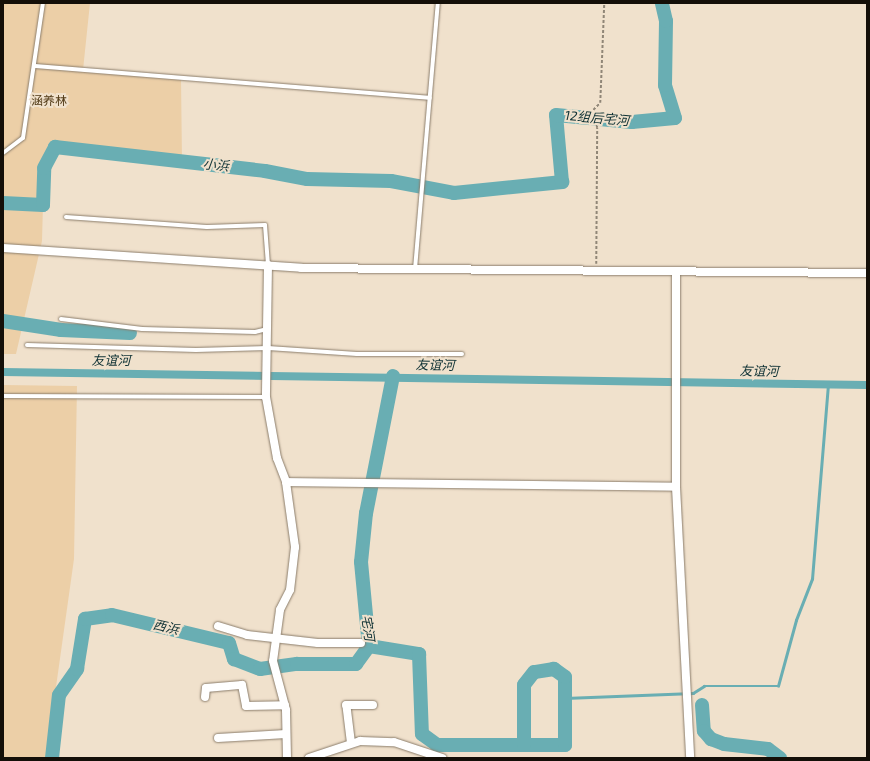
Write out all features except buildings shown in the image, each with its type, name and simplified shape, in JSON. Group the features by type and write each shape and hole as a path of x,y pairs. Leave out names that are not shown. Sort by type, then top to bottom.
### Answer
{"street":[{"path":"3,248 268,265 414,270 867,273"},
{"path":"268,265 266,397 277,458 286,482 295,547 292,581 280,610 279,636 274,668 285,705 287,758"},
{"path":"676,272 676,487 690,758"},
{"path":"286,482 676,487"},
{"path":"218,626 247,635 279,636 318,643 361,643"},
{"path":"205,697 206,688 242,686 246,706 285,705"},
{"path":"351,743 346,705 373,705"},
{"path":"218,738 286,734"},
{"path":"309,758 351,743 394,742 442,758"}],"lane":[{"path":"3,153 23,138 44,3"},
{"path":"414,270 438,3"},
{"path":"34,66 430,98"},
{"path":"66,217 206,227 265,225 268,265"},
{"path":"61,319 142,329 255,332 268,329"},
{"path":"26,345 356,354 462,354"},
{"path":"3,396 266,397"}],"path":[{"path":"596,272 596,128 593,110 600,103 604,3"}],"green space":[{"name":"涵养林","path":"3,3 90,3 83,70 181,78 182,161 55,147 44,168 42,241 16,354 3,354"},
{"path":"3,385 77,386 74,559 46,758 3,758"}],"waterway":[{"name":"小浜","path":"3,203 43,205 44,168 55,147 265,171 307,179 391,181 454,193 562,182 556,115 632,122 675,118 665,85 666,21 662,3"},
{"name":"小浜","path":"3,321 61,330 130,333"},
{"name":"友谊河","path":"3,372 867,385"},
{"name":"宅河","path":"393,376 366,513 361,562 369,646 419,654 422,734 437,745 565,745 565,677 554,669 534,672 524,685 524,745"},
{"path":"565,698 693,693 704,686 778,686 796,620 812,579 828,384"},
{"name":"西浜","path":"52,758 59,695 77,669 85,619 112,615 229,643 234,659 260,669 297,664 356,664 369,646"},
{"path":"702,705 704,731 711,739 724,744 768,749 780,758"}],"water label":[{"name":"12组后宅河","path":"597,118"}]}
